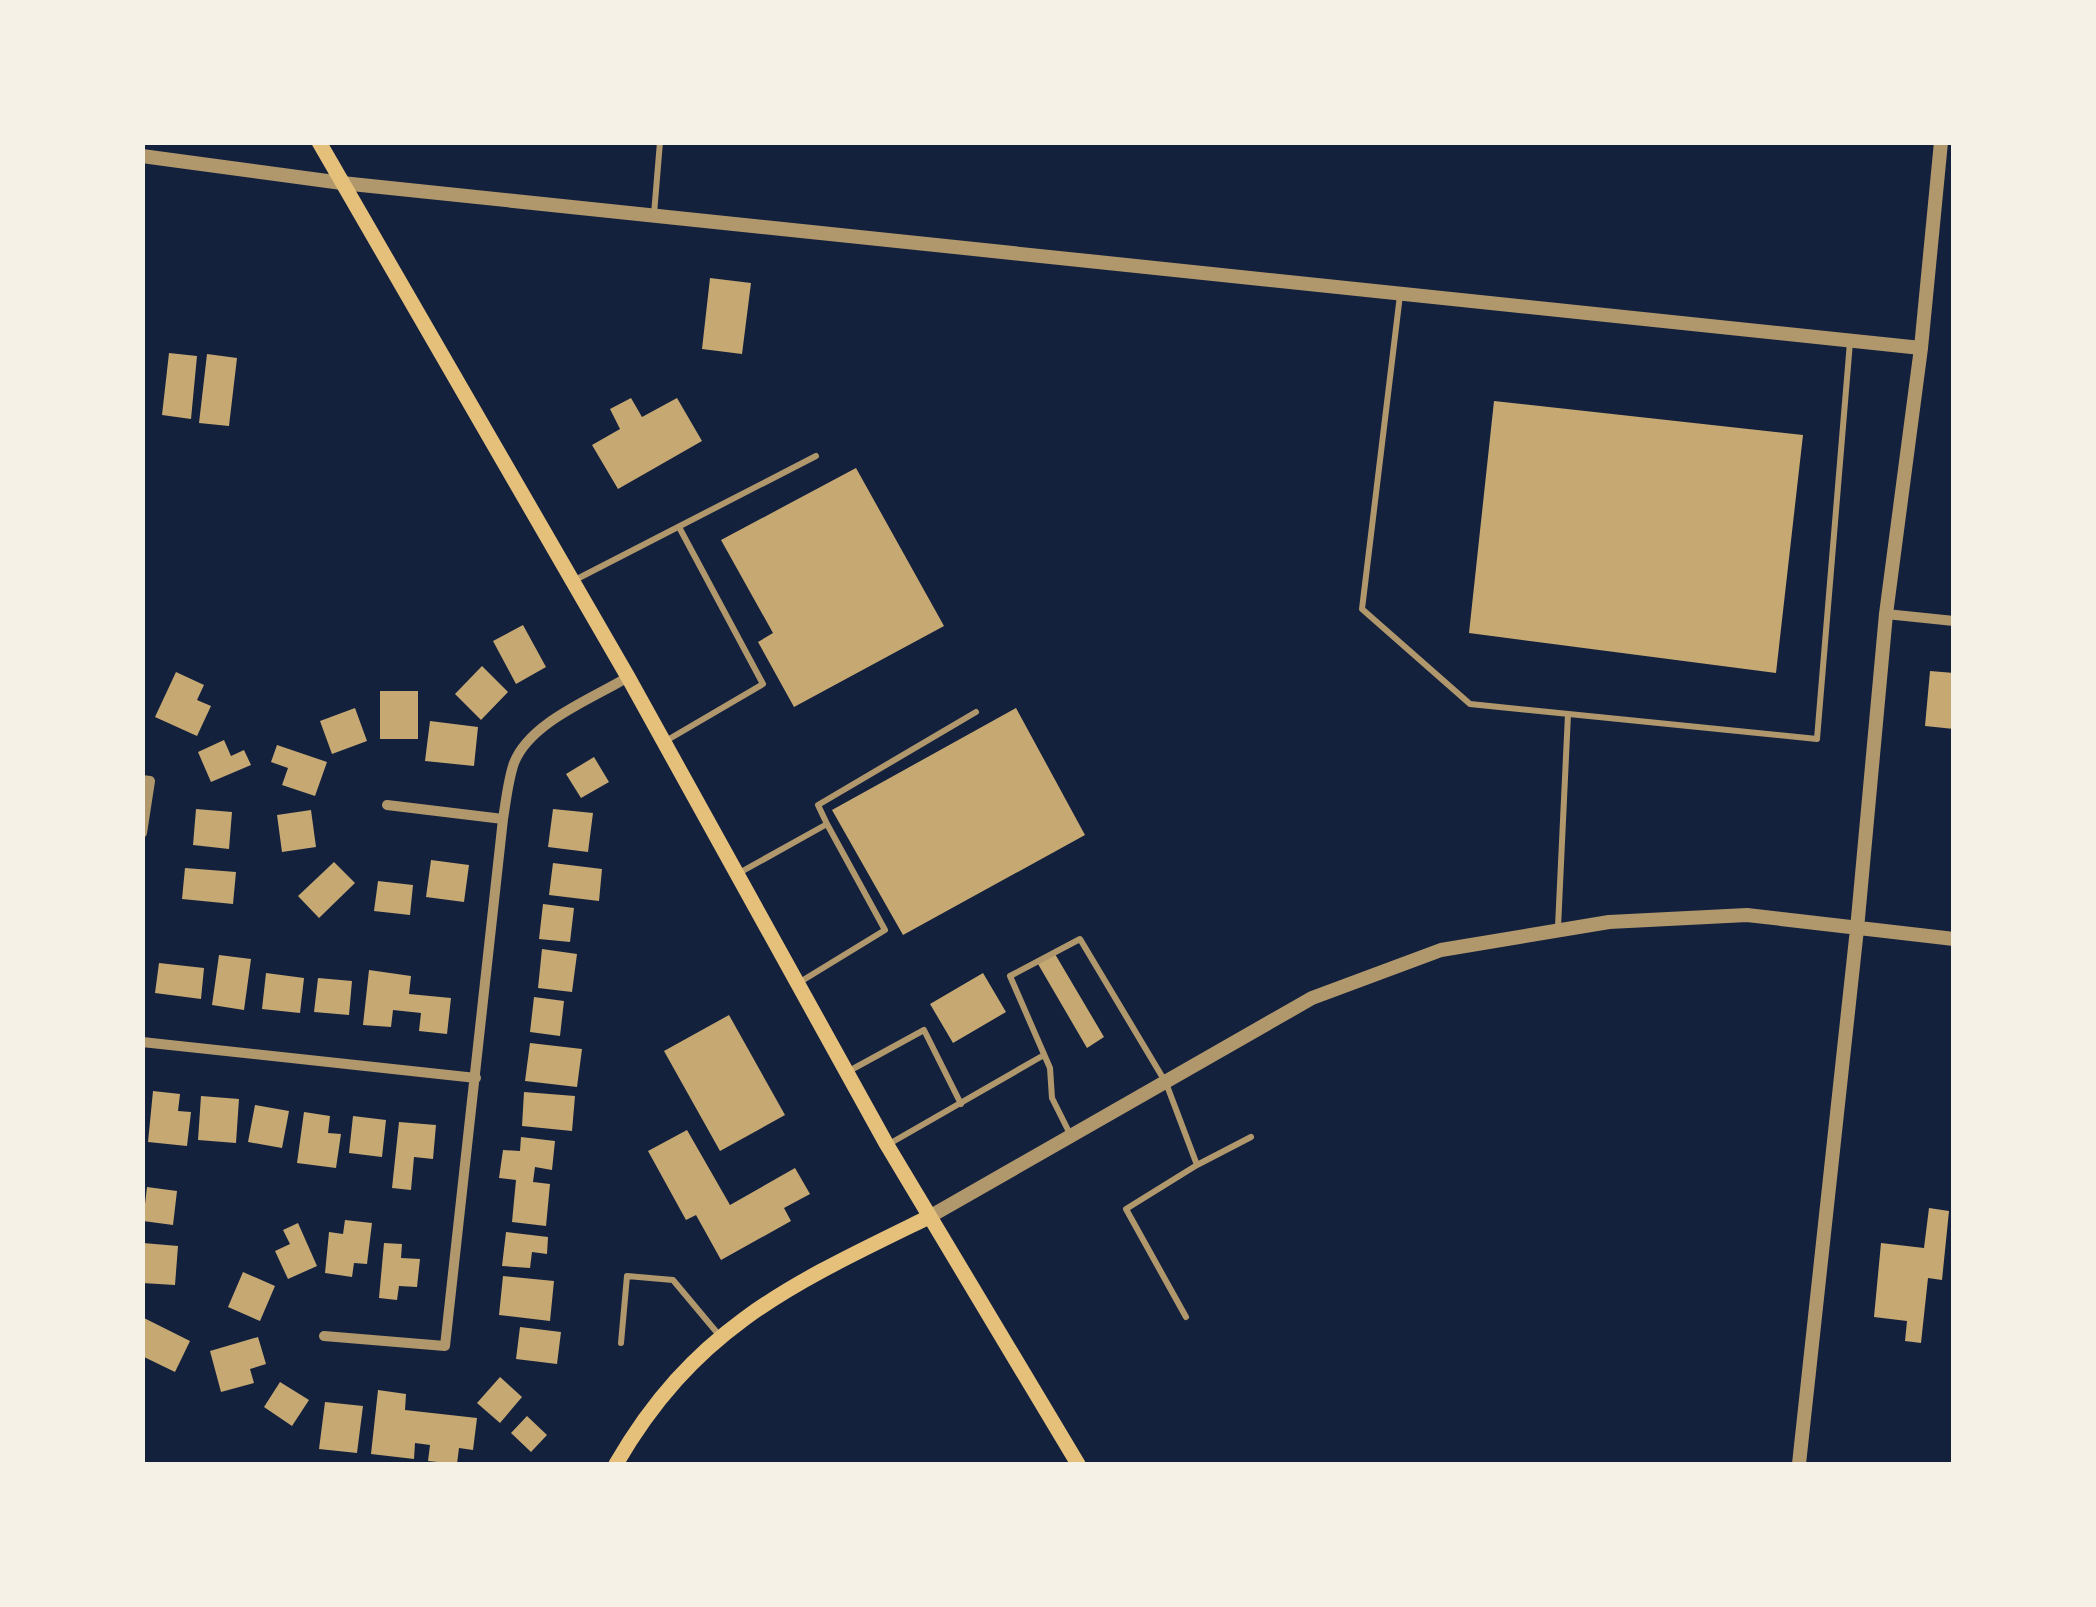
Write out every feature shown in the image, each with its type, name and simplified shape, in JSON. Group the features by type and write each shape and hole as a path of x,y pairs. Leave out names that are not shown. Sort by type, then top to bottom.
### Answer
{"main road":[{"path":"319,142 628,677 888,1145 1078,1464"},
{"path":"616,1464 641,1421 720,1336 792,1284 930,1217"}],"street":[{"path":"1798,1464 1857,929 1886,614 1921,348 1941,142"},
{"path":"142,156 342,182 1921,348"},
{"path":"1886,614 1954,621"},
{"path":"324,1336 445,1346 503,819 513,765 524,743 628,677"},
{"path":"142,833 146,781"},
{"path":"387,806 503,819"},
{"path":"930,1217 1312,998 1441,950 1608,922 1747,916 1954,939"},
{"path":"142,1042 476,1078"}],"lane":[{"path":"654,215 660,142"},
{"path":"1400,294 1362,609 1470,704 1817,740 1850,340"},
{"path":"572,581 816,456"},
{"path":"664,742 763,684 678,526"},
{"path":"800,982 885,930 818,805 976,712"},
{"path":"1558,931 1568,714"},
{"path":"738,873 827,824"},
{"path":"1072,1137 1052,1098 1044,1055 1010,976 1080,939 1166,1083 1197,1165"},
{"path":"850,1071 924,1030 960,1104"},
{"path":"888,1145 1044,1055"},
{"path":"1186,1316 1126,1210 1197,1165 1251,1137"},
{"path":"621,1343 628,1276 673,1280 720,1336"}],"building":[{"path":"710,278 751,283 742,354 702,349"},
{"path":"169,353 197,356 191,419 162,415"},
{"path":"207,354 237,358 229,426 199,423"},
{"path":"631,398 642,417 677,398 702,441 618,489 592,445 620,429 610,409"},
{"path":"1494,401 1803,435 1776,673 1469,633"},
{"path":"856,468 944,626 794,707 758,642 773,633 721,540"},
{"path":"523,625 546,667 516,684 493,641"},
{"path":"482,666 508,692 481,720 455,694"},
{"path":"1930,671 1954,673 1954,729 1925,726"},
{"path":"176,672 204,685 197,700 211,706 197,736 155,717"},
{"path":"380,691 418,691 418,739 380,739"},
{"path":"355,708 367,741 332,754 320,721"},
{"path":"1016,708 1085,835 903,935 832,810"},
{"path":"430,721 478,727 474,766 425,761"},
{"path":"224,740 231,756 244,750 251,765 211,782 198,752"},
{"path":"277,745 327,762 315,796 282,785 288,768 271,762"},
{"path":"594,757 609,782 581,798 566,774"},
{"path":"196,809 232,812 229,849 193,845"},
{"path":"553,809 593,813 588,852 548,847"},
{"path":"311,810 316,847 282,852 277,815"},
{"path":"431,860 469,865 464,902 426,897"},
{"path":"334,862 355,883 319,918 298,896"},
{"path":"553,863 602,869 599,901 549,895"},
{"path":"185,868 236,872 233,904 182,899"},
{"path":"378,881 413,885 410,915 374,911"},
{"path":"543,904 574,908 570,942 539,939"},
{"path":"542,949 577,954 572,992 538,988"},
{"path":"1055,954 1104,1037 1087,1048 1038,964"},
{"path":"219,955 251,959 244,1010 212,1005"},
{"path":"159,963 204,968 201,999 155,993"},
{"path":"369,970 411,976 409,994 451,998 447,1034 419,1031 421,1013 393,1010 391,1027 363,1025"},
{"path":"266,973 304,978 300,1013 262,1009"},
{"path":"983,973 1006,1012 953,1043 930,1004"},
{"path":"318,978 352,981 349,1015 314,1012"},
{"path":"534,997 564,1001 560,1036 530,1032"},
{"path":"729,1015 785,1115 720,1151 664,1051"},
{"path":"530,1043 582,1049 577,1087 525,1081"},
{"path":"153,1091 180,1094 178,1111 191,1112 187,1146 148,1142"},
{"path":"524,1092 575,1096 572,1131 522,1126"},
{"path":"201,1096 239,1099 236,1143 198,1140"},
{"path":"255,1105 289,1111 282,1148 248,1142"},
{"path":"304,1112 330,1116 328,1133 341,1134 336,1168 297,1163"},
{"path":"353,1116 386,1120 382,1157 349,1153"},
{"path":"399,1122 436,1125 433,1159 414,1157 411,1190 392,1188"},
{"path":"687,1130 730,1205 795,1168 810,1194 784,1208 791,1221 721,1260 696,1215 686,1220 648,1151"},
{"path":"521,1137 555,1141 552,1170 535,1167 533,1182 550,1184 546,1226 512,1222 516,1180 499,1178 503,1150 520,1151"},
{"path":"147,1187 177,1191 173,1225 143,1221"},
{"path":"1929,1208 1949,1211 1942,1280 1928,1278 1921,1343 1905,1341 1907,1321 1874,1317 1881,1243 1924,1248"},
{"path":"345,1220 372,1223 367,1264 354,1263 352,1277 325,1273 329,1232 343,1234"},
{"path":"298,1223 317,1266 288,1279 275,1251 290,1244 283,1230"},
{"path":"506,1232 548,1237 547,1254 532,1252 530,1268 502,1266"},
{"path":"143,1243 178,1246 175,1285 142,1283"},
{"path":"384,1243 402,1244 401,1258 420,1259 417,1287 399,1286 397,1300 379,1298"},
{"path":"243,1272 275,1286 260,1321 228,1307"},
{"path":"503,1276 554,1281 550,1321 499,1315"},
{"path":"144,1318 190,1341 175,1372 142,1356"},
{"path":"520,1327 561,1332 557,1364 516,1359"},
{"path":"258,1337 266,1364 250,1369 254,1383 221,1392 210,1351"},
{"path":"500,1377 522,1397 500,1423 477,1403"},
{"path":"280,1382 309,1400 292,1426 264,1407"},
{"path":"378,1390 406,1394 405,1410 477,1418 473,1450 459,1448 457,1464 428,1461 430,1445 415,1443 414,1459 371,1454"},
{"path":"325,1402 363,1406 357,1453 319,1449"},
{"path":"527,1416 547,1435 531,1452 511,1433"}]}
